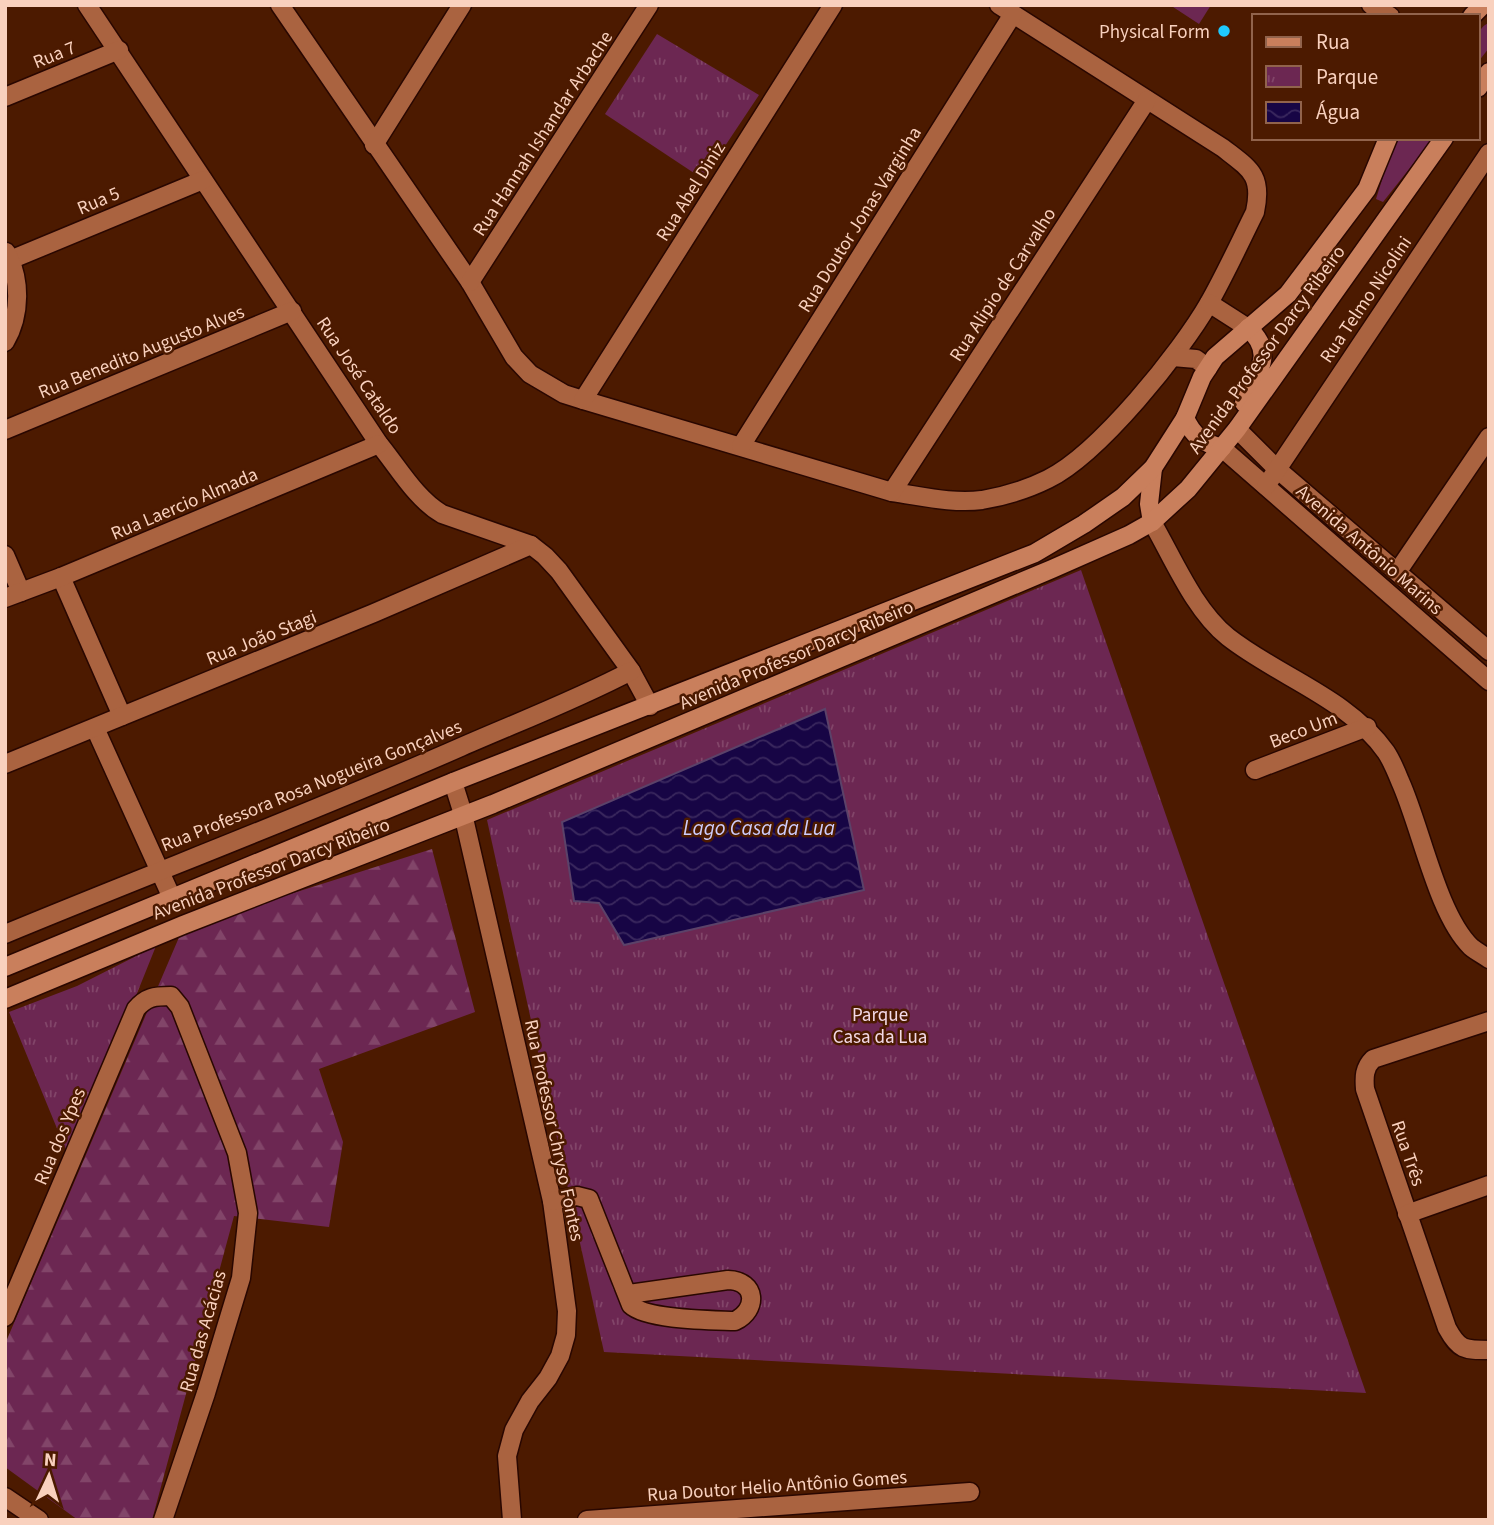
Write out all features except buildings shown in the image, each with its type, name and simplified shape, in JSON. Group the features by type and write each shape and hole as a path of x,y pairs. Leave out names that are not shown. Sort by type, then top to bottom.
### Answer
{"main road":[{"name":"Avenida Professor Darcy Ribeiro","path":"5,967 453,782 1035,553 1067,535 1113,504 1153,468 1185,418 1215,357 1288,294 1367,189 1387,140"},
{"name":"Avenida Professor Darcy Ribeiro","path":"5,999 183,925 505,799 1015,585 1152,522 1188,489 1241,423 1439,142"},
{"path":"1241,423 1244,401 1261,370 1262,359 1259,342 1248,328"},
{"path":"1185,418 1196,436 1204,443 1222,448"},
{"path":"1152,522 1149,504 1153,468"}],"street":[{"name":"Rua José Cataldo","path":"88,5 379,444 433,509 454,520 531,545 545,556 559,571 631,671 650,706"},
{"path":"280,5 470,282 514,357 530,374 564,394 583,400 892,492 942,500 979,500 1012,494 1050,478 1090,449 1173,357 1209,303 1255,212 1258,195 1257,181 1247,167 1223,148 1006,10"},
{"path":"374,145 462,5"},
{"name":"Rua Hannah Ishandar Arbache","path":"470,282 649,5"},
{"name":"Rua Abel Diniz","path":"583,400 832,5"},
{"path":"1371,5 1387,14"},
{"name":"Rua Doutor Jonas Varginha","path":"741,446 1006,10"},
{"name":"Rua 7","path":"5,97 119,50"},
{"name":"Rua Alipio de Carvalho","path":"892,492 1147,100"},
{"name":"Rua Telmo Nicolini","path":"1266,486 1489,153"},
{"name":"Rua 5","path":"8,256 203,180"},
{"path":"5,342 17,310 17,284 8,256"},
{"path":"1209,303 1248,328"},
{"name":"Rua Benedito Augusto Alves","path":"5,430 292,311"},
{"path":"1173,357 1196,359 1208,368"},
{"name":"Avenida Antônio Marins","path":"1241,423 1277,470 1489,651"},
{"path":"1398,571 1489,437"},
{"name":"Rua Laercio Almada","path":"13,595 379,444"},
{"name":"Avenida Antônio Marins","path":"1222,448 1489,681"},
{"path":"1152,522 1209,619 1263,662 1331,701 1367,727 1388,755 1412,807 1440,894 1457,928 1471,947 1489,959"},
{"name":"Rua João Stagi","path":"5,764 374,613 531,545"},
{"path":"5,555 13,595"},
{"path":"61,577 122,716"},
{"name":"Rua Professora Rosa Nogueira Gonçalves","path":"5,934 419,767 589,693 631,671"},
{"path":"95,727 172,898"},
{"name":"Beco Um","path":"1255,770 1367,727"},
{"name":"Rua Professor Chryso Fontes","path":"453,782 463,814 552,1201 567,1311 566,1335 560,1356 514,1430 507,1456 512,1520"},
{"name":"Rua dos Ypes","path":"6,1315 136,1009 144,999 171,996"},
{"name":"Rua das Acácias","path":"163,1520 241,1278 248,1213 237,1153 180,1007 171,996"},
{"name":"Rua Três","path":"1489,1021 1373,1059 1367,1065 1363,1076 1365,1089 1447,1328 1459,1347 1489,1350"},
{"path":"1407,1214 1489,1185"},
{"path":"552,1201 577,1196 589,1199 611,1257 629,1294 631,1305 638,1311 682,1318 735,1321 741,1318 750,1306 748,1287 743,1283 728,1280 629,1294"},
{"name":"Rua Doutor Helio Antônio Gomes","path":"587,1520 970,1492"},
{"path":"5,1497 40,1520"}],"green space":[{"path":"1170,5 1211,5 1199,24"},
{"path":"1489,23 1489,48 1480,59 1480,31"},
{"path":"657,34 759,95 703,179 605,114"},
{"path":"1394,140 1432,140 1383,202 1376,199"},
{"name":"Parque Casa da Lua","path":"1081,570 1366,1393 604,1352 487,820"},
{"path":"432,849 475,1012 319,1069 343,1142 329,1227 234,1216 152,1520 78,1520 5,1467 5,1344 183,928"},
{"path":"156,946 70,1160 9,1012 77,986"}],"water":[{"name":"Lago Casa da Lua","path":"825,709 864,890 624,945 599,903 574,901 562,822"}],"place":[{"name":"Physical Form","path":"1224,31"}]}
